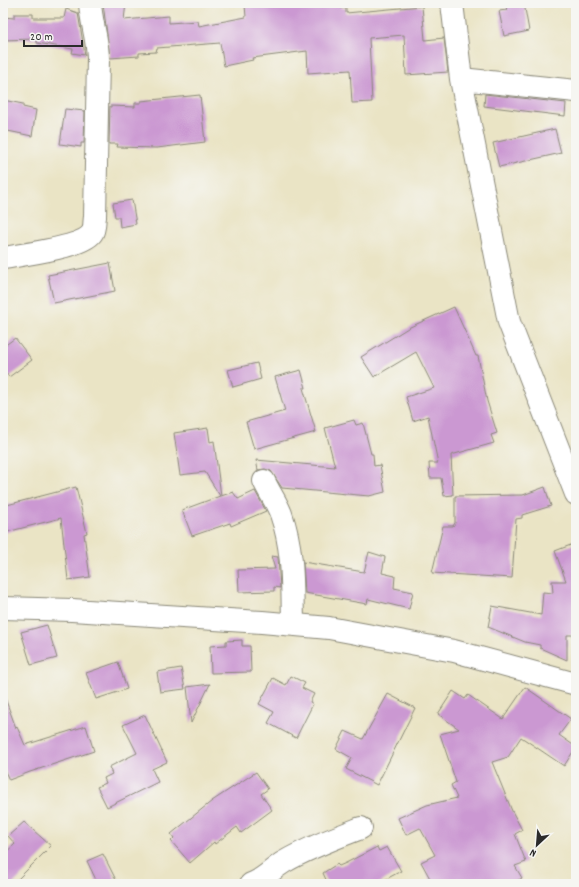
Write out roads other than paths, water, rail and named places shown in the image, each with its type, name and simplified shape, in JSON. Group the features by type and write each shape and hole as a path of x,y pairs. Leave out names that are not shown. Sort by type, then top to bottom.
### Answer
{"street":[{"path":"3,258 48,250 84,241 93,232 95,217 98,51 90,3"},
{"path":"452,3 461,79 509,322 575,488"},
{"path":"461,79 576,91"},
{"path":"264,481 280,513 289,545 292,563 293,624"},
{"path":"3,608 72,610 293,624 373,634 454,650 576,684"},
{"path":"251,884 261,881 284,862 320,844 361,828"}]}
